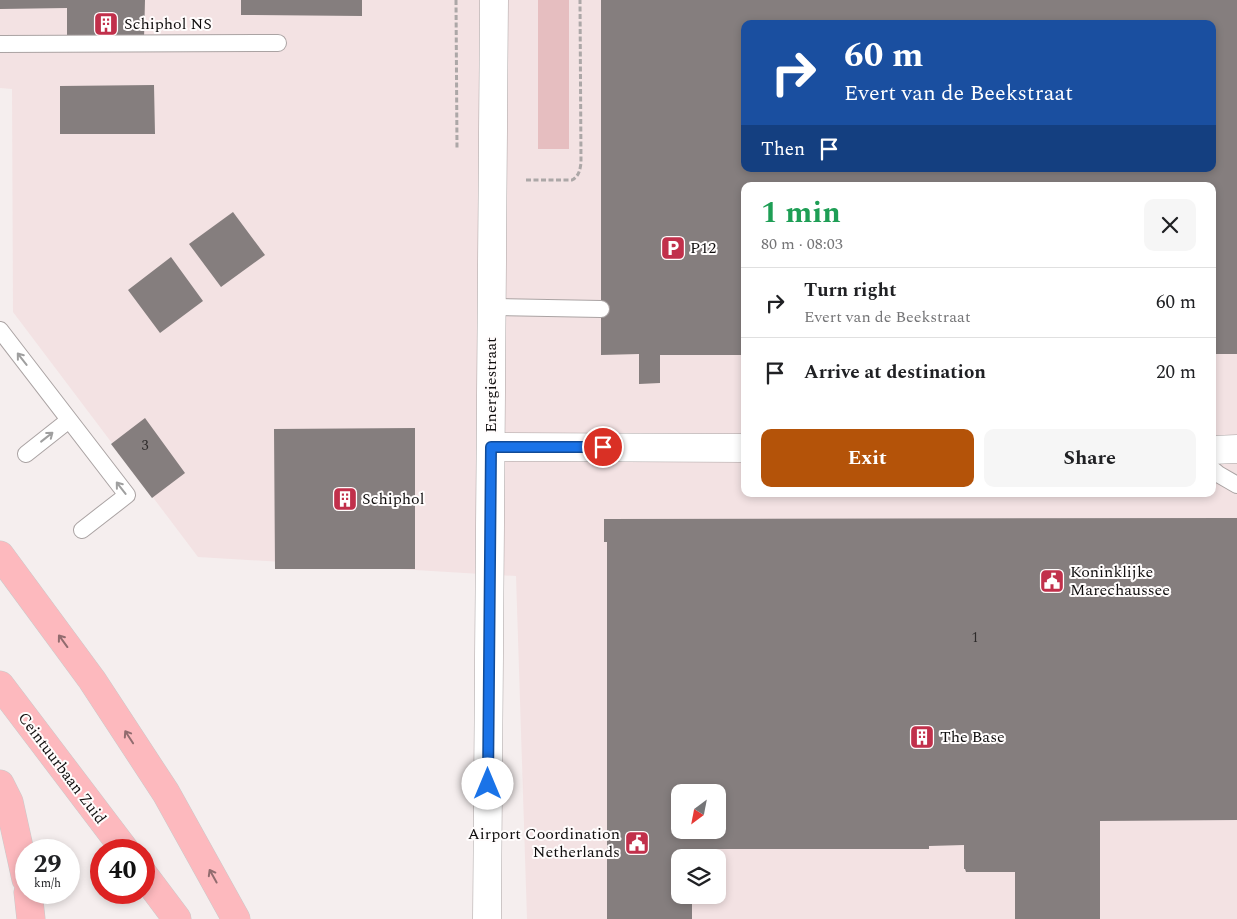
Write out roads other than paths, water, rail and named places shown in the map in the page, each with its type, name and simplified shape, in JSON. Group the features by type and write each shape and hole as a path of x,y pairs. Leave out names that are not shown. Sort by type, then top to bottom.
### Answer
{"main road":[{"path":"0,555 92,680 166,793 236,919"},
{"name":"Ceintuurbaan Zuid","path":"0,685 117,839"},
{"path":"0,784 8,802 16,839"},
{"path":"155,890 177,919"},
{"path":"28,904 30,919"}],"street":[{"name":"Energiestraat","path":"487,919 494,0"},
{"path":"491,447 741,448"},
{"path":"1216,450 1237,450"},
{"path":"0,826 15,858"}],"lane":[{"path":"0,44 278,43"},
{"path":"492,307 601,309"},
{"path":"0,330 127,495 82,530"},
{"path":"26,454 69,420"},
{"path":"1216,472 1237,485"}],"place":[{"name":"Schiphol NS","path":"106,24"},
{"name":"P12","path":"673,248"},
{"name":"Schiphol","path":"345,499"},
{"name":"Koninklijke Marechaussee","path":"1052,581"},
{"name":"The Base","path":"922,737"},
{"name":"Airport Coordination Netherlands","path":"637,843"}]}
